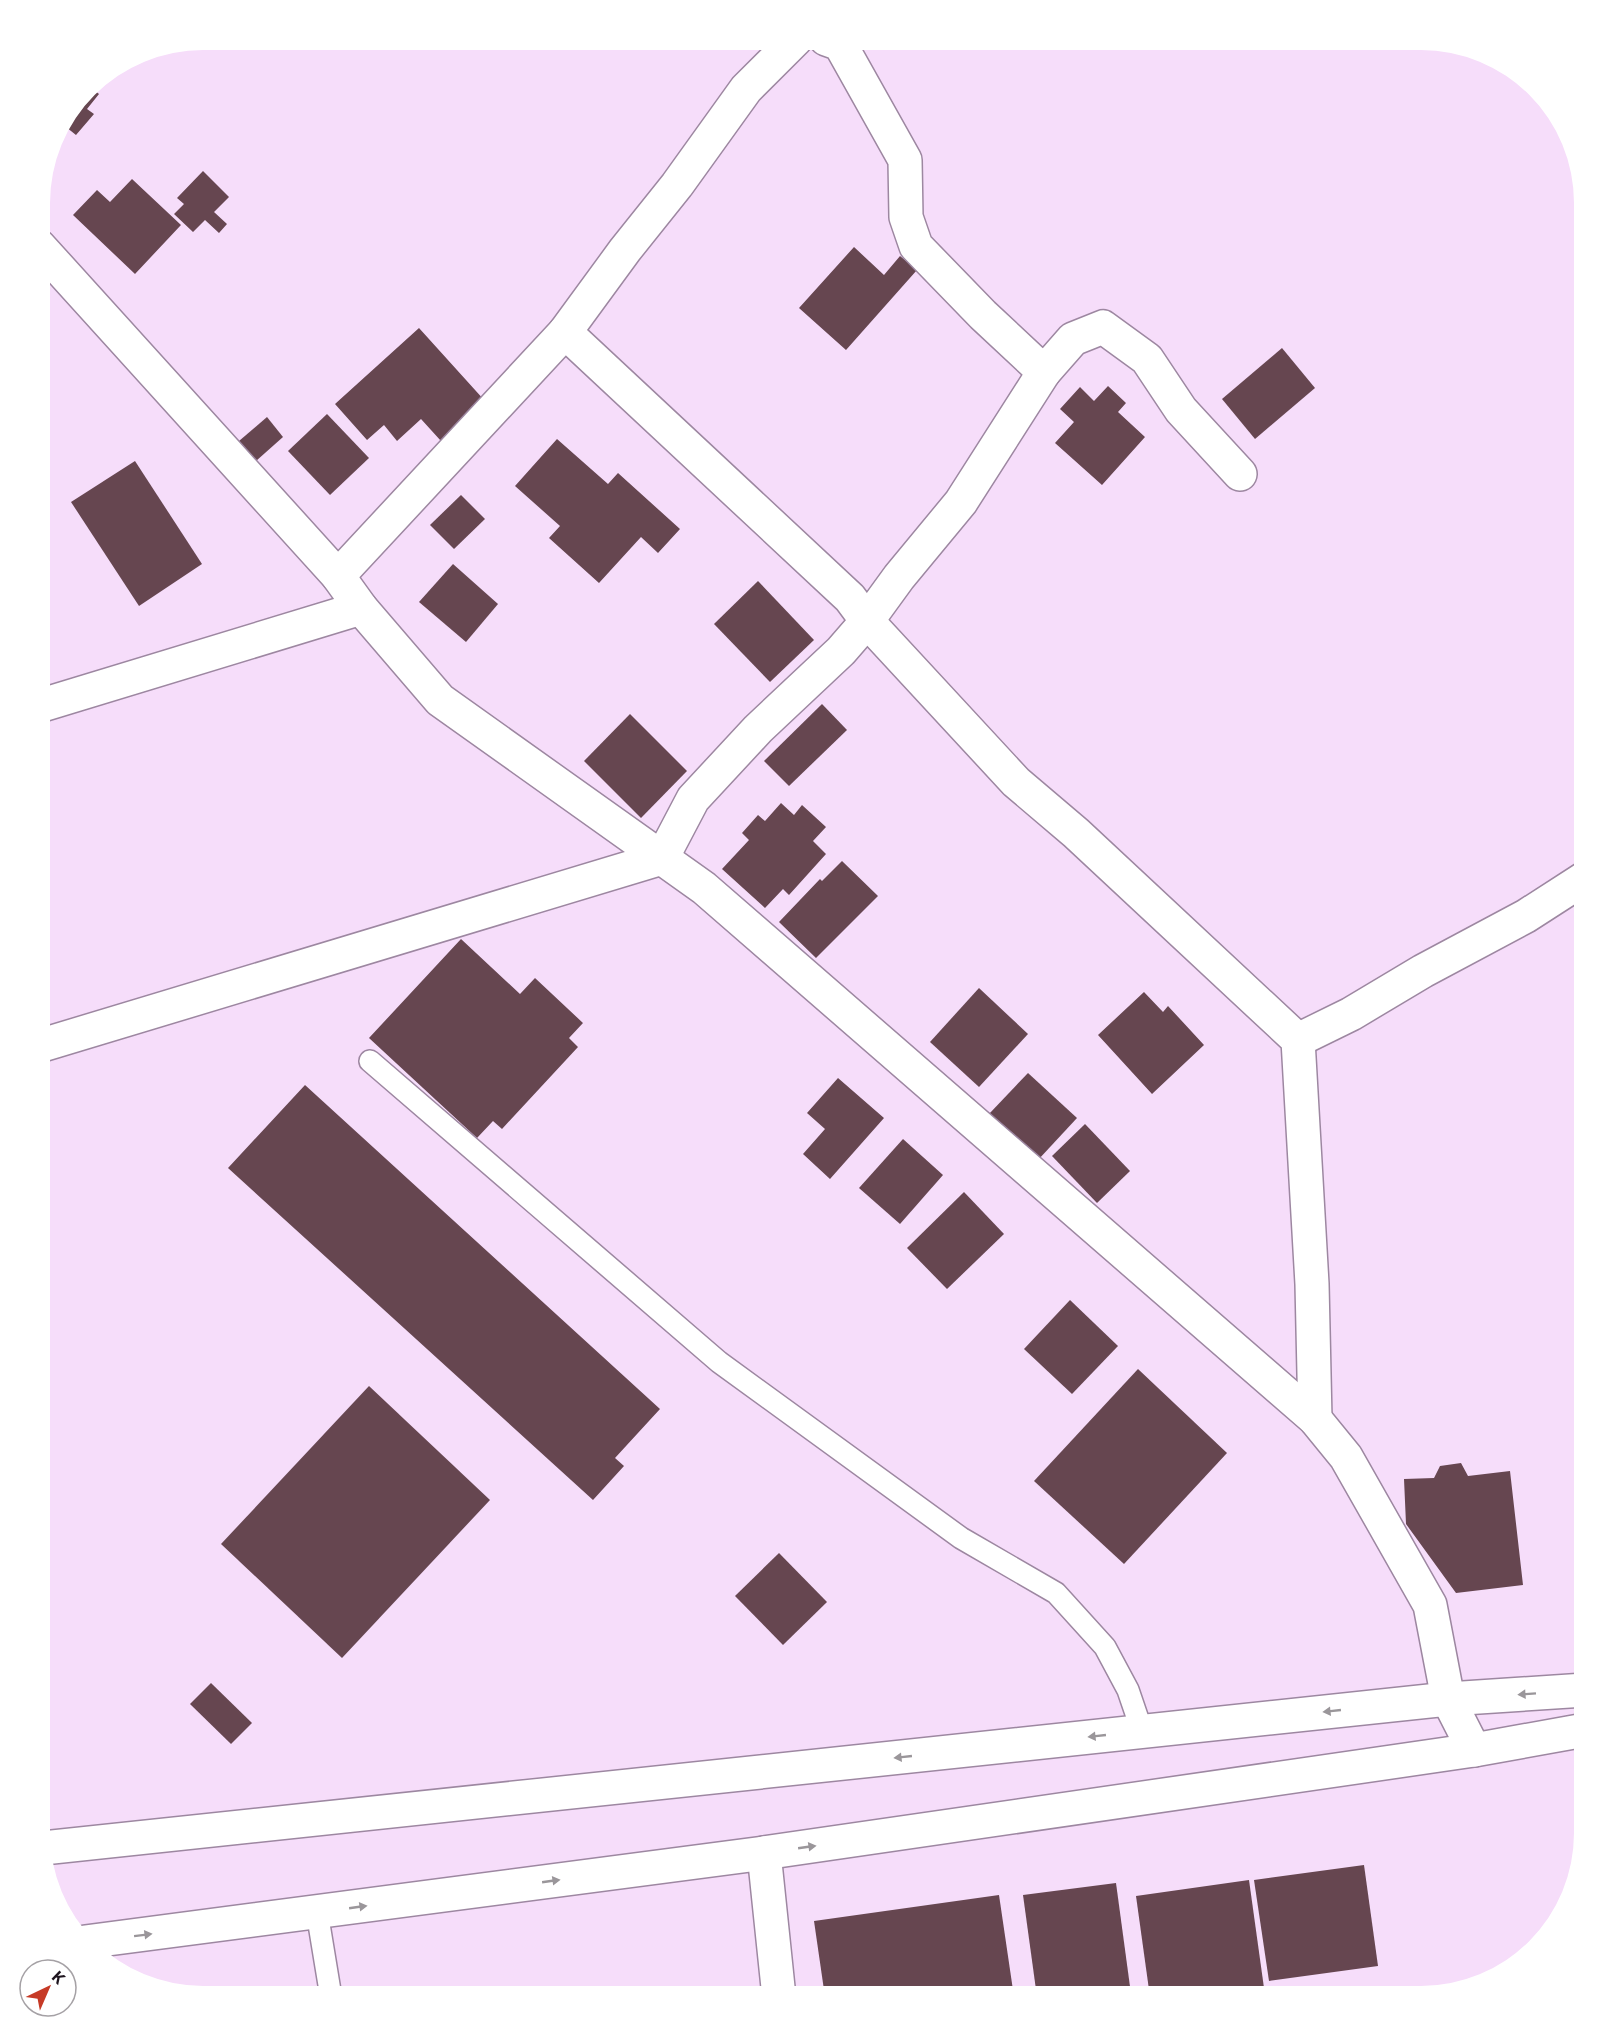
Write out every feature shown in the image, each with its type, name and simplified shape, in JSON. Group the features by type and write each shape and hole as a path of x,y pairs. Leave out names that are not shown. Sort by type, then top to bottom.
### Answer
{"street":[{"path":"338,576 565,332 625,250 677,185 746,89 785,50"},
{"path":"843,50 905,160 906,217 916,246 983,315 1044,372"},
{"path":"50,258 338,576 361,608 440,700 705,888 1315,1419 1346,1457 1430,1605 1448,1699 1474,1750"},
{"path":"50,1043 662,858 693,799 758,729 841,651 867,621 961,502 1044,372 1073,339 1103,327 1147,359 1181,410 1240,474"},
{"path":"565,332 850,598 867,621 1016,782 1076,833 1298,1040 1312,1284 1315,1419"},
{"path":"50,703 361,608"},
{"path":"1298,1040 1351,1014 1423,971 1526,916 1574,885"},
{"path":"51,1847 1448,1699 1574,1691"},
{"path":"93,1941 764,1853 1474,1750 1574,1732"},
{"path":"764,1853 778,1986"}],"lane":[{"path":"370,1061 719,1362 961,1538 1056,1593 1105,1647 1128,1690 1142,1731"},
{"path":"317,1912 329,1986"}],"building":[{"path":"96,92 99,94 87,109 94,114 76,135 68,129 81,109"},
{"path":"203,171 229,197 214,212 227,224 219,233 205,220 193,232 174,214 184,204 177,198"},
{"path":"132,179 181,225 135,274 73,215 97,190 110,202"},
{"path":"854,247 884,275 900,256 917,270 846,350 799,308"},
{"path":"419,328 485,401 441,441 421,419 397,441 384,425 367,440 335,404"},
{"path":"1282,348 1315,388 1255,439 1222,399"},
{"path":"1108,386 1126,403 1118,412 1145,437 1102,485 1055,443 1074,422 1060,409 1080,387 1094,401"},
{"path":"327,414 369,458 330,495 288,451"},
{"path":"267,417 283,437 256,461 239,441"},
{"path":"557,439 608,484 618,473 680,529 658,553 641,537 599,583 549,538 560,526 515,486"},
{"path":"135,461 202,564 139,606 71,502"},
{"path":"461,495 485,519 454,549 430,525"},
{"path":"453,564 498,604 466,642 419,602"},
{"path":"758,581 814,640 770,682 714,624"},
{"path":"822,704 847,730 789,786 764,761"},
{"path":"630,714 687,771 641,818 584,761"},
{"path":"781,803 794,815 802,805 826,827 813,841 826,854 789,895 783,889 765,908 722,869 749,840 742,833 758,815 765,821"},
{"path":"842,861 878,896 816,958 779,922 820,879 822,881"},
{"path":"461,939 520,994 535,978 583,1023 569,1038 578,1047 502,1129 493,1121 477,1138 369,1038"},
{"path":"979,988 1028,1034 979,1087 930,1042"},
{"path":"1144,992 1163,1012 1168,1006 1204,1045 1152,1094 1098,1035"},
{"path":"1028,1073 1077,1118 1038,1160 989,1114"},
{"path":"838,1078 884,1118 830,1179 803,1154 825,1129 807,1113"},
{"path":"305,1085 660,1409 615,1458 624,1466 593,1500 228,1168"},
{"path":"1085,1124 1130,1171 1097,1203 1052,1156"},
{"path":"903,1139 943,1175 900,1224 859,1188"},
{"path":"964,1192 1004,1234 947,1289 907,1248"},
{"path":"1070,1300 1118,1346 1072,1394 1024,1349"},
{"path":"1138,1369 1227,1453 1124,1564 1034,1481"},
{"path":"369,1386 490,1500 342,1658 221,1544"},
{"path":"1461,1463 1468,1476 1510,1471 1523,1585 1456,1593 1406,1524 1404,1479 1434,1478 1440,1466"},
{"path":"779,1553 827,1602 783,1645 735,1596"},
{"path":"211,1683 252,1723 231,1744 190,1704"},
{"path":"1364,1865 1378,1966 1269,1981 1254,1880"},
{"path":"1249,1880 1264,1986 1148,1986 1136,1896"},
{"path":"1116,1883 1130,1986 1035,1986 1023,1895"},
{"path":"999,1895 1012,1986 823,1986 814,1921"}]}
